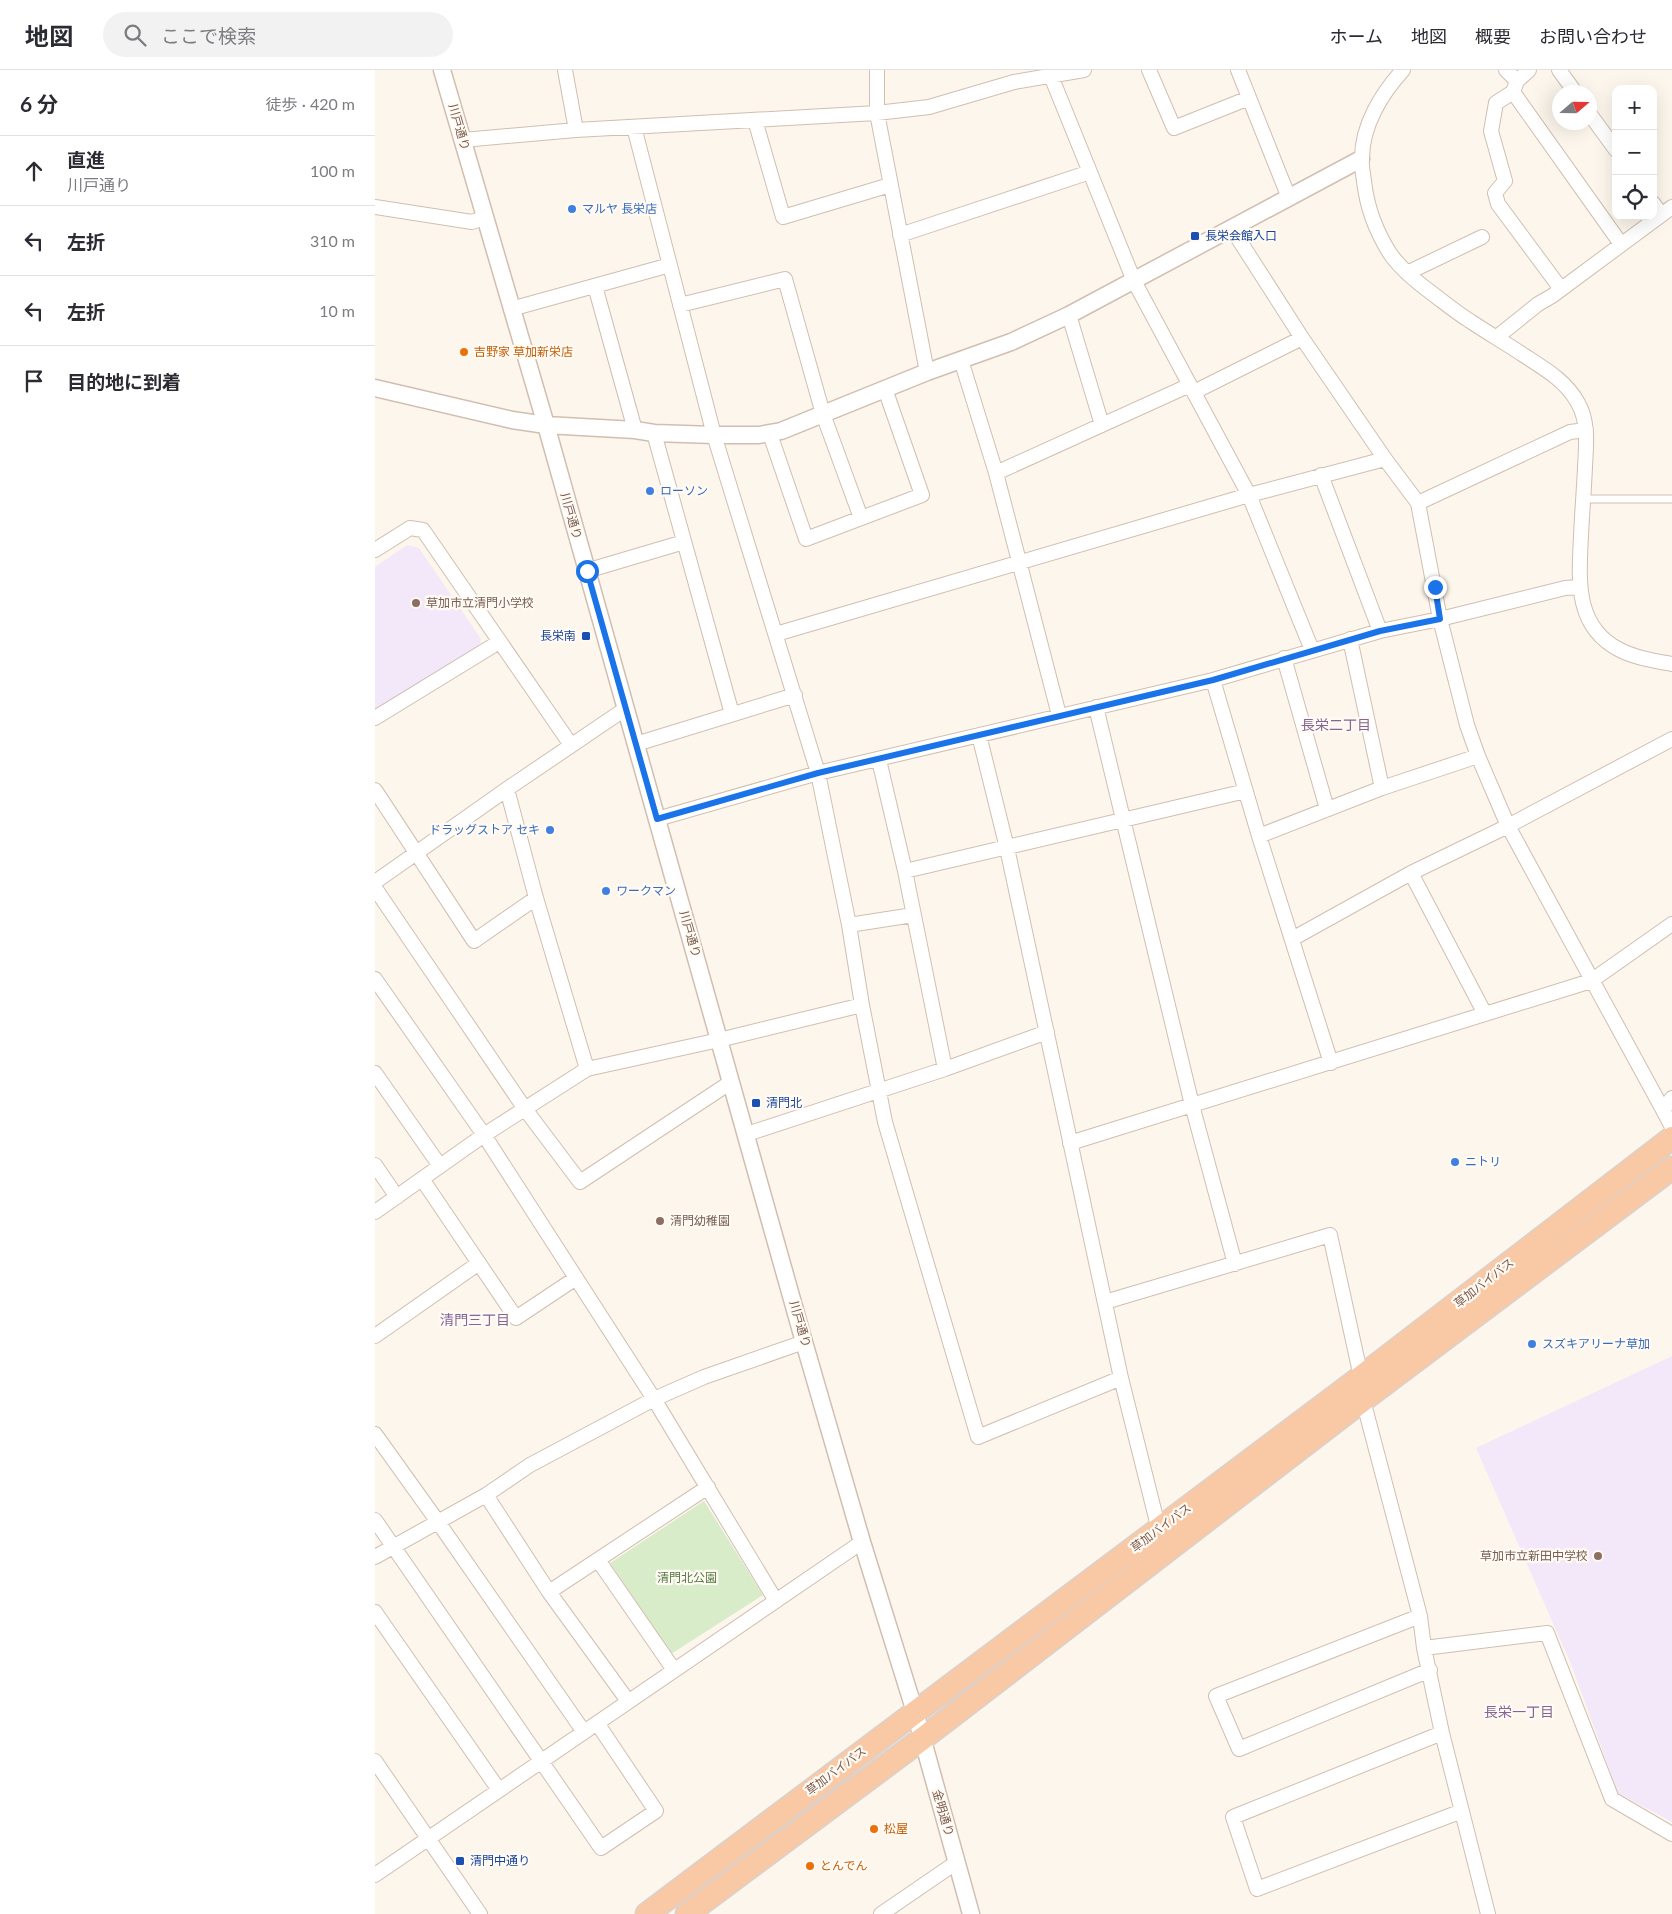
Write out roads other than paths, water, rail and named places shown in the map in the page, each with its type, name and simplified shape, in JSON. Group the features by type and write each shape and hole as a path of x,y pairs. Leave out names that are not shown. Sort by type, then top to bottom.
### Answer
{"highway":[{"name":"草加バイパス","path":"647,1914 1361,1378 1672,1138"},
{"name":"草加バイパス","path":"687,1914 922,1739 1363,1400 1672,1168"}],"street":[{"name":"川戸通り","path":"442,70 546,425 804,1342 862,1542 915,1712"},
{"path":"565,70 576,130"},
{"path":"877,70 877,113 899,235 927,372"},
{"path":"463,140 576,130 877,113 929,107 1051,73 1084,70"},
{"path":"1149,70 1174,128 1249,98"},
{"path":"1238,70 1289,198"},
{"path":"1403,70 1375,110 1367,130 1361,159 1369,210 1377,230 1392,256 1407,273 1471,322 1497,337 1557,378 1570,390 1579,405 1586,430 1580,587 1585,609 1595,628 1607,641 1621,650 1651,660 1672,664"},
{"path":"1506,70 1621,244"},
{"path":"1529,70 1496,103 1491,131 1505,181 1495,193 1498,204 1561,289"},
{"path":"1559,70 1570,85"},
{"path":"1051,73 1134,281 1249,496 1312,650"},
{"path":"755,120 783,217 890,185"},
{"path":"1597,124 1612,145"},
{"path":"634,127 714,435 818,773 888,1131 978,1437 1121,1378"},
{"path":"375,388 512,420 546,425 572,428 635,430 654,433 770,434 927,372 1011,342 1069,316 1361,159"},
{"path":"899,235 1090,172"},
{"path":"375,207 472,222 484,218"},
{"path":"1497,337 1538,304 1621,244 1662,208"},
{"path":"1232,229 1385,459 1418,503 1440,619 1467,724 1478,756 1509,826 1591,981 1672,1127"},
{"path":"1407,273 1482,238"},
{"path":"511,309 670,265"},
{"path":"680,305 785,279 823,414 861,518"},
{"path":"595,286 635,430"},
{"path":"1069,316 1102,425"},
{"path":"995,472 1102,425 1192,389 1303,338"},
{"path":"961,360 995,472 1059,715"},
{"path":"770,434 806,539 922,495 885,389"},
{"path":"1418,503 1570,432 1586,430"},
{"path":"654,433 732,714"},
{"path":"776,634 1321,475 1385,459"},
{"path":"1321,475 1380,631"},
{"path":"375,550 410,528 423,530 571,745"},
{"path":"587,571 684,542"},
{"path":"657,819 818,773 1213,680 1380,631 1440,619 1565,588 1580,587"},
{"path":"1350,639 1382,788"},
{"path":"375,718 499,642"},
{"path":"1284,658 1327,809"},
{"path":"1213,680 1259,836 1331,1063"},
{"path":"636,744 795,695"},
{"path":"1096,707 1192,1105 1235,1264"},
{"path":"375,882 625,709"},
{"path":"979,735 1007,848 1121,1378 1159,1530"},
{"path":"1292,939 1411,873 1509,826 1672,739"},
{"path":"1259,836 1382,788 1478,756"},
{"path":"879,760 905,871 945,1069"},
{"path":"507,789 536,898 587,1069"},
{"path":"375,790 474,941 536,898"},
{"path":"905,871 1246,791"},
{"path":"1411,873 1485,1014"},
{"path":"375,888 525,1109 580,1182 731,1082"},
{"path":"849,925 913,914"},
{"path":"1070,1143 1591,981 1672,924"},
{"path":"375,980 484,1136 576,1278 654,1399 776,1601"},
{"path":"375,1212 484,1136 587,1069 719,1040 862,1005"},
{"path":"747,1134 945,1069 1047,1032"},
{"path":"375,1073 440,1166"},
{"path":"1663,1110 1672,1098"},
{"path":"375,1165 397,1197"},
{"path":"422,1179 516,1318 576,1278"},
{"path":"1105,1302 1330,1235 1361,1378 1363,1400 1420,1616 1424,1648 1442,1733 1487,1914"},
{"path":"375,1336 479,1263"},
{"path":"375,1557 486,1496 530,1465 654,1399 704,1377 804,1342"},
{"path":"375,1434 439,1522 583,1732"},
{"path":"549,1592 708,1487"},
{"path":"486,1496 549,1592 629,1701"},
{"path":"375,1520 601,1848 656,1811 597,1723"},
{"path":"375,1875 862,1542"},
{"path":"598,1560 674,1670"},
{"path":"375,1612 499,1790"},
{"path":"1420,1616 1216,1696 1239,1749 1430,1670"},
{"path":"1424,1648 1547,1633 1612,1799 1672,1834"},
{"name":"金明通り","path":"915,1712 971,1914"},
{"path":"1442,1733 1233,1816 1257,1889 1462,1811"},
{"path":"375,1761 480,1914"},
{"path":"881,1914 957,1862"}],"lane":[{"path":"1583,499 1672,499"}],"place":[{"name":"マルヤ 長栄店","path":"572,209"},
{"name":"長栄会館入口","path":"1195,236"},
{"name":"吉野家 草加新栄店","path":"464,352"},
{"name":"ローソン","path":"650,491"},
{"name":"草加市立清門小学校","path":"416,603"},
{"name":"長栄南","path":"586,636"},
{"name":"ドラッグストア セキ","path":"550,830"},
{"name":"ワークマン","path":"606,891"},
{"name":"清門北","path":"756,1103"},
{"name":"ニトリ","path":"1455,1162"},
{"name":"清門幼稚園","path":"660,1221"},
{"name":"スズキアリーナ草加","path":"1532,1344"},
{"name":"草加市立新田中学校","path":"1598,1556"},
{"name":"松屋","path":"874,1829"},
{"name":"清門中通り","path":"460,1861"},
{"name":"とんでん","path":"810,1866"}],"district":[{"name":"長栄二丁目","path":"1336,725"},
{"name":"清門三丁目","path":"475,1320"},
{"name":"長栄一丁目","path":"1519,1712"}],"park label":[{"name":"清門北公園","path":"687,1578"}]}
